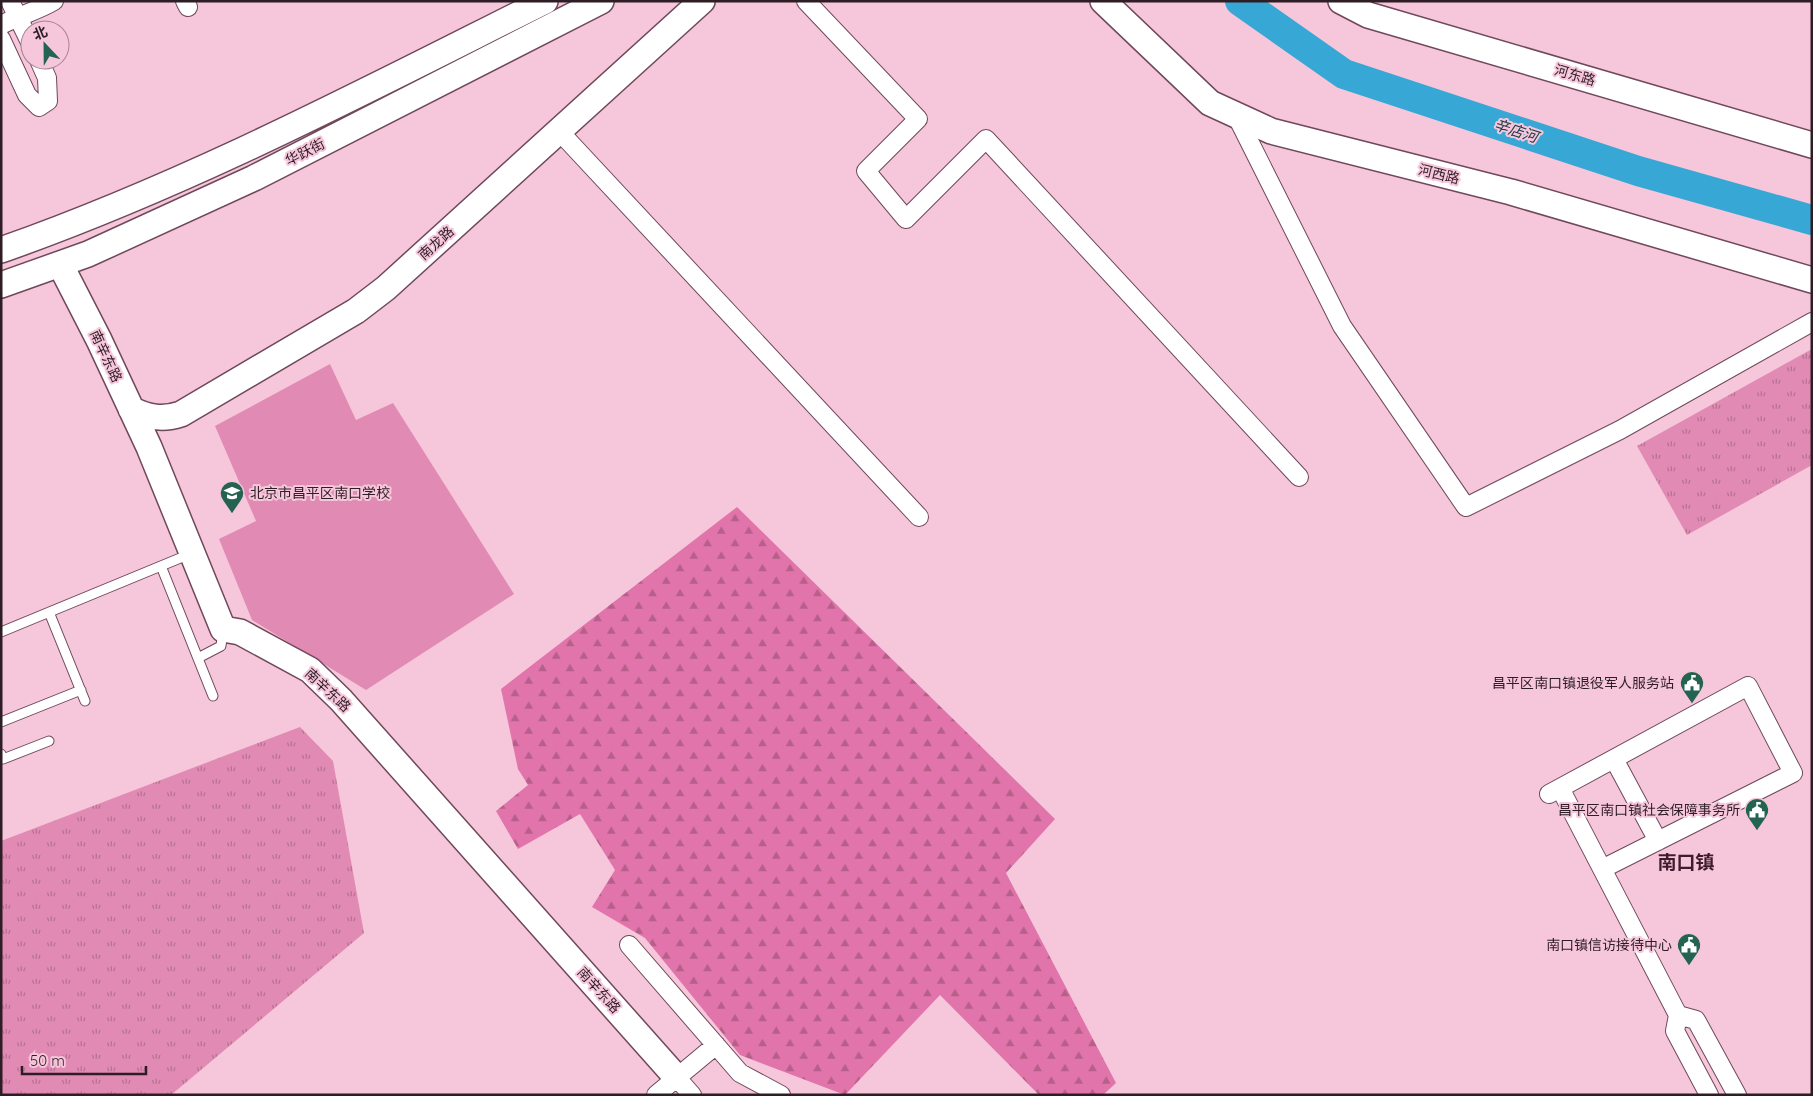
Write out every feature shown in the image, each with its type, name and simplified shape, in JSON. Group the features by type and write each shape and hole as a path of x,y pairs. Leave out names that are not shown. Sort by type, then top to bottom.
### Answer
{"street":[{"path":"1,25 14,9 41,8 54,1"},
{"name":"华跃街","path":"1,250 67,227 249,148 545,1"},
{"name":"华跃街","path":"1,284 88,254 254,178 601,1"},
{"name":"南龙路","path":"131,410 151,417 169,418 181,414 356,311 386,288 702,1"},
{"path":"806,1 918,119 866,171 906,219 986,139 1299,477"},
{"name":"河西路","path":"1103,1 1210,103 1271,131 1511,192 1812,280"},
{"name":"河东路","path":"1341,1 1368,15 1812,144"},
{"path":"14,9 20,21"},
{"path":"1,39 26,95 38,108 48,101 48,78 44,70"},
{"path":"1236,115 1342,326 1466,507 1620,430 1812,322"},
{"path":"559,131 919,517"},
{"name":"南辛东路","path":"60,264 149,447 224,628 240,632 310,670 341,700 684,1086"},
{"path":"1602,869 1793,773 1748,686 1554,791 1602,869 1678,1015 1675,1031 1708,1095"},
{"path":"1614,758 1658,841"},
{"path":"629,946 740,1073 781,1095"},
{"path":"1678,1015 1696,1020 1737,1095"},
{"path":"656,1095 684,1086 716,1045"}],"lane":[{"path":"1,632 192,553"},
{"path":"161,566 213,696"},
{"path":"49,612 85,701"},
{"path":"198,658 221,646 224,628"},
{"path":"1,722 80,690"},
{"path":"1,754 3,759 49,741"}],"green space":[{"path":"1812,349 1812,465 1687,535 1637,446"},
{"path":"330,364 356,420 393,403 514,594 366,690 252,620 219,539 256,521 215,426"},
{"path":"737,507 1055,819 1006,873 1116,1083 1103,1095 1039,1095 940,995 845,1095 740,1055 645,938 592,907 615,870 580,814 518,849 496,811 528,785 518,769 501,689"},
{"path":"300,727 333,761 364,933 171,1095 1,1095 1,841"}],"waterway":[{"name":"辛店河","path":"1240,1 1344,74 1638,171 1812,220"}],"place":[{"name":"北京市昌平区南口学校","path":"232,514"},
{"name":"昌平区南口镇退役军人服务站","path":"1692,704"},
{"name":"昌平区南口镇社会保障事务所","path":"1757,831"},
{"name":"南口镇信访接待中心","path":"1689,966"}],"district":[{"name":"南口镇","path":"1686,862"}]}
